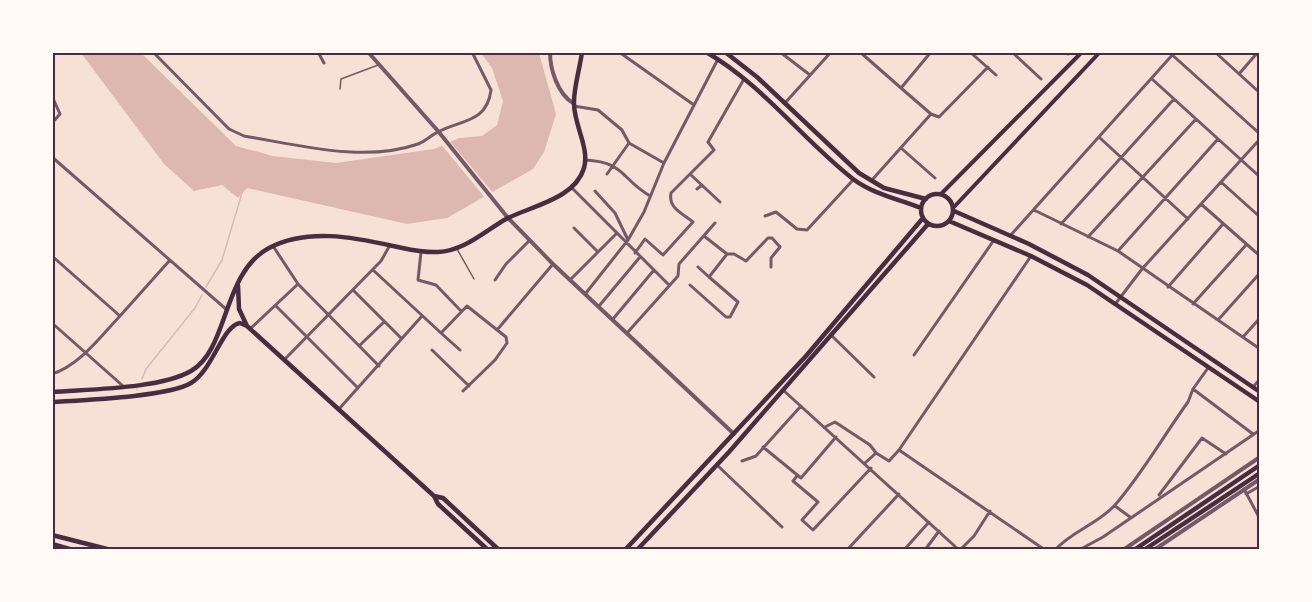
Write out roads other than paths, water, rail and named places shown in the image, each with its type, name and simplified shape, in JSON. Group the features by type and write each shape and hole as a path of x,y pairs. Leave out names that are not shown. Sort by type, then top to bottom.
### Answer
{"main road":[{"path":"52,392 123,386 173,378 198,366 206,357 238,284 251,262 273,246 296,237 316,235 390,245 421,252 441,252 457,248 508,218 551,200 571,187 583,171 585,160 574,105 582,52"},
{"path":"706,52 745,77 853,179 882,195 921,208"},
{"path":"725,52 871,181 884,188 926,199 941,194 1082,52"},
{"path":"926,199 921,208 923,218 928,224 943,225 949,221 954,209 1001,153 1100,52"},
{"path":"822,150 826,143"},
{"path":"941,194 951,201 954,209 1088,275 1257,389"},
{"path":"625,549 734,434 862,292 923,218"},
{"path":"949,221 1031,256 1116,303 1260,402"},
{"path":"637,549 717,465 928,224"},
{"path":"238,284 239,309 249,328"},
{"path":"52,402 136,394 189,384 208,367 230,328 240,323 249,328 434,496 438,504 488,549"},
{"path":"1190,355 1194,347"},
{"path":"1134,549 1260,465"},
{"path":"1144,549 1260,473"},
{"path":"434,496 443,498 499,549"},
{"path":"52,535 111,549"},
{"path":"52,544 73,549"}],"street":[{"path":"318,52 324,63"},
{"path":"368,52 438,131 508,218 553,264 734,434"},
{"path":"155,54 224,124 244,136 347,151 394,149 417,144 438,131 474,119 487,106 491,90 472,52"},
{"path":"550,52 551,65 561,92 574,105 598,110 622,129 629,143 664,163"},
{"path":"619,52 694,105"},
{"path":"780,52 810,75"},
{"path":"785,103 831,52"},
{"path":"860,52 936,117 942,116 988,67"},
{"path":"901,88 931,52"},
{"path":"970,52 996,75"},
{"path":"1012,52 1041,78"},
{"path":"1239,74 1258,52"},
{"path":"1217,53 1260,93"},
{"path":"1010,236 1100,138 1172,54 1260,137 1142,269 1116,303"},
{"path":"586,293 627,242 651,196 664,163 718,59"},
{"path":"635,253 645,239 663,255 693,222 674,207 670,197 671,193 714,150 708,142 745,77"},
{"path":"1152,79 1260,177"},
{"path":"52,96 60,114 52,123"},
{"path":"1061,224 1174,99"},
{"path":"871,181 931,114"},
{"path":"1088,237 1196,119"},
{"path":"1100,138 1188,219"},
{"path":"1118,251 1218,139"},
{"path":"607,174 629,143"},
{"path":"901,148 935,178"},
{"path":"52,157 227,310"},
{"path":"585,160 605,161 614,165 629,177 634,187 651,196"},
{"path":"691,175 720,202"},
{"path":"765,216 776,212 797,229 807,230 853,179"},
{"path":"1221,182 1260,216"},
{"path":"697,189 702,185"},
{"path":"571,187 616,234 627,242"},
{"path":"595,191 617,216 627,242 635,253 669,285"},
{"path":"1201,204 1260,256"},
{"path":"1034,210 1118,251 1260,348"},
{"path":"627,333 679,274 679,264 716,222"},
{"path":"1168,287 1224,224"},
{"path":"574,228 598,252"},
{"path":"571,279 616,234"},
{"path":"704,236 727,254 733,254 748,261 770,238 780,245 771,258 771,267"},
{"path":"495,280 506,264 530,240"},
{"path":"914,355 994,240"},
{"path":"284,360 373,270 390,245"},
{"path":"1193,304 1246,245"},
{"path":"273,246 298,284 379,366"},
{"path":"421,252 418,280 436,285 461,311"},
{"path":"710,277 727,254"},
{"path":"52,256 120,316"},
{"path":"825,427 835,422 889,460 1031,256"},
{"path":"599,306 640,257"},
{"path":"52,374 67,367 85,352 170,260"},
{"path":"497,330 553,264"},
{"path":"690,285 729,318 738,306 738,302 698,267"},
{"path":"373,270 460,350"},
{"path":"613,319 654,270"},
{"path":"1218,320 1260,273"},
{"path":"249,328 298,284"},
{"path":"353,290 401,338"},
{"path":"276,306 358,388"},
{"path":"441,333 461,311 469,307 507,339 506,345 463,391"},
{"path":"339,410 422,316"},
{"path":"1243,337 1260,318"},
{"path":"359,346 384,322"},
{"path":"52,323 123,386"},
{"path":"832,336 874,377"},
{"path":"432,350 469,386"},
{"path":"1055,549 1064,540 1098,520 1114,506 1188,402 1193,389 1208,367"},
{"path":"1257,389 1260,379"},
{"path":"1193,389 1253,434"},
{"path":"783,390 959,549 974,536 990,512"},
{"path":"742,461 754,457 801,406"},
{"path":"1079,549 1260,430"},
{"path":"763,447 797,476 802,477 836,437"},
{"path":"1157,498 1202,438 1226,454"},
{"path":"898,450 1045,549"},
{"path":"865,463 876,453"},
{"path":"1123,549 1260,457"},
{"path":"717,465 782,527"},
{"path":"797,476 793,481 818,502 802,520 813,530 871,468"},
{"path":"1154,549 1245,492 1260,479"},
{"path":"1245,492 1260,486"},
{"path":"1245,492 1260,519"},
{"path":"847,549 899,494"},
{"path":"1114,506 1130,517"},
{"path":"904,549 929,522"},
{"path":"925,549 939,531"}],"lane":[{"path":"340,89 341,79 379,64"},
{"path":"457,248 474,279"}],"waterway":[{"path":"206,287 222,260 242,193"},
{"path":"142,379 146,369 195,308 202,295"}]}
